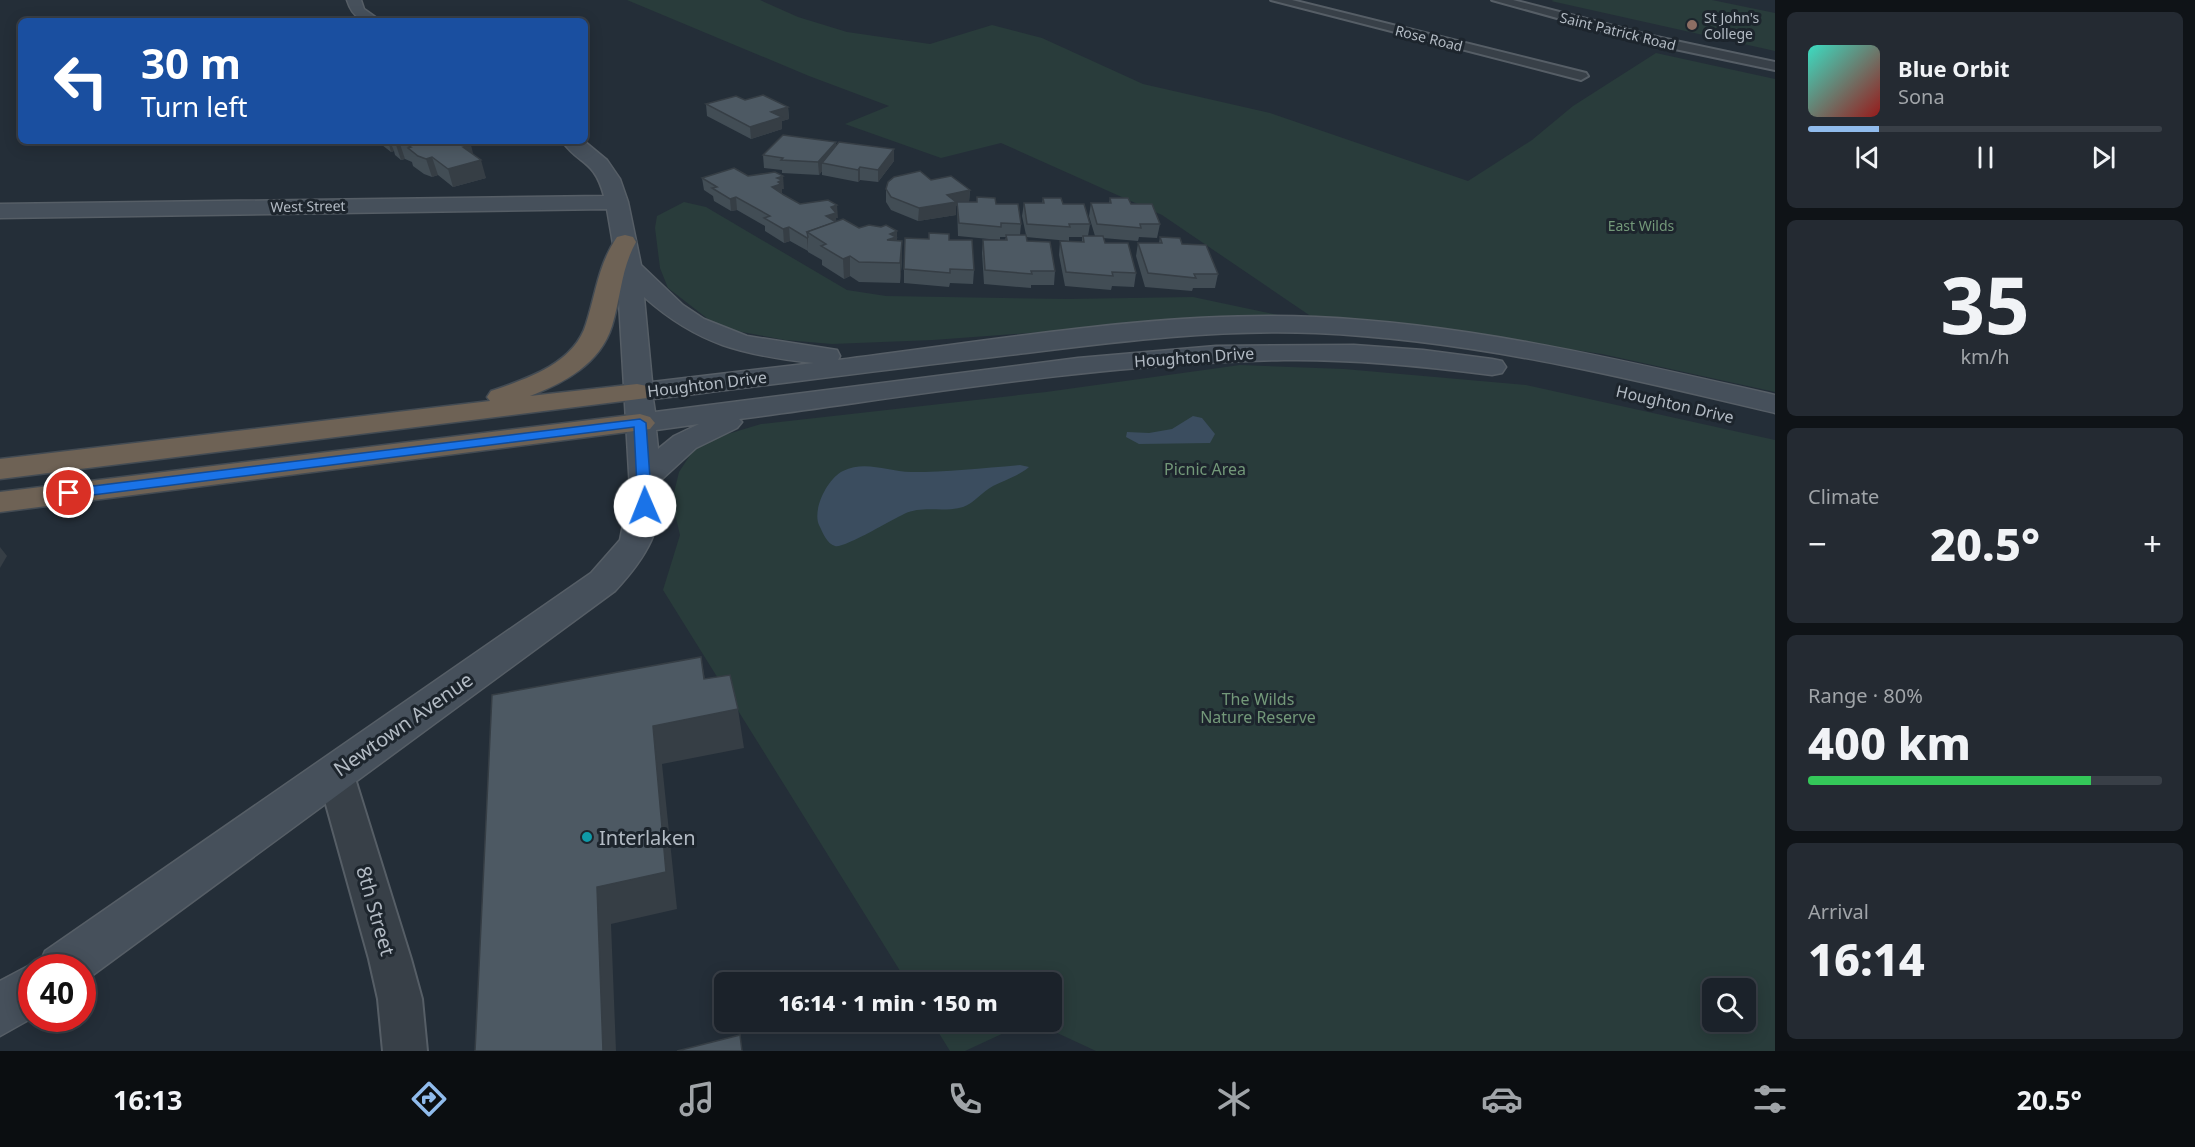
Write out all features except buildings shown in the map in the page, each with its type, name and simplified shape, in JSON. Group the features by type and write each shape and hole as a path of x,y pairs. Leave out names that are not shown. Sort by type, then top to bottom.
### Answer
{"highway":[{"path":"418,418 523,389 554,375 576,359 596,335 611,263 627,254"},
{"path":"0,469 637,392"},
{"path":"0,502 640,423"}],"main road":[{"path":"354,0 358,11 368,18"},
{"name":"Houghton Drive","path":"576,144 600,164 610,179 617,202 627,254 640,423 1105,364 1190,356 1313,352 1393,356 1483,365 1610,388 1775,427"},
{"name":"West Street","path":"0,210 617,202"},
{"path":"627,254 670,310 714,335 784,351 905,359"},
{"name":"Houghton Drive","path":"637,392 1175,329 1314,325 1414,333 1520,348 1589,361 1775,404"},
{"path":"645,477 685,441 711,427 804,402"},
{"name":"Newtown Avenue","path":"82,954 552,619 618,569 637,540 645,506 640,423"},
{"path":"0,1011 18,999"}],"street":[{"name":"Rose Road","path":"1277,0 1581,76"},
{"name":"Saint Patrick Road","path":"1498,0 1651,40 1775,66"},
{"name":"8th Street","path":"335,772 390,959 400,999 405,1051"}],"green space":[{"name":"East Wilds","path":"627,0 760,0 798,17 847,32 930,44 992,25 1042,38 1143,84 1270,113 1468,181 1532,140 1573,106 1656,53 1775,79 1775,392 1602,354 1414,326 1312,317 1162,215 1001,143 941,158 845,124 889,106 809,76"},
{"name":"St John's College","path":"1712,0 1775,13 1775,51 1551,1"},
{"path":"684,202 706,207 847,290 886,296 1068,299 1193,297 1278,315 933,340 832,344 785,340 731,330 708,319 668,288 660,268 655,228 657,216"},
{"name":"The Wilds Nature Reserve","path":"1240,365 1344,369 1526,385 1775,440 1775,1051 1096,1051 1055,1032 1062,1032 1062,972 901,972 663,590 680,535 672,501 679,472 698,443 761,424 1046,392"},
{"name":"The Wilds Nature Reserve","path":"938,1032 1006,1032 965,1051 950,1051"}],"water":[{"path":"1193,416 1202,418 1215,434 1210,443 1139,444 1126,437 1127,432 1149,433 1172,429"},
{"path":"1020,465 1029,467 993,486 963,507 911,511 840,546 835,546 825,538 817,518 827,487 837,475 852,468 869,466 902,472 925,472"}],"place":[{"name":"St John's College","path":"1692,25"},
{"name":"Interlaken","path":"587,837"}],"route":[{"path":"69,493 640,423 646,490 645,506"}],"park label":[{"name":"Picnic Area","path":"1205,469"}]}
